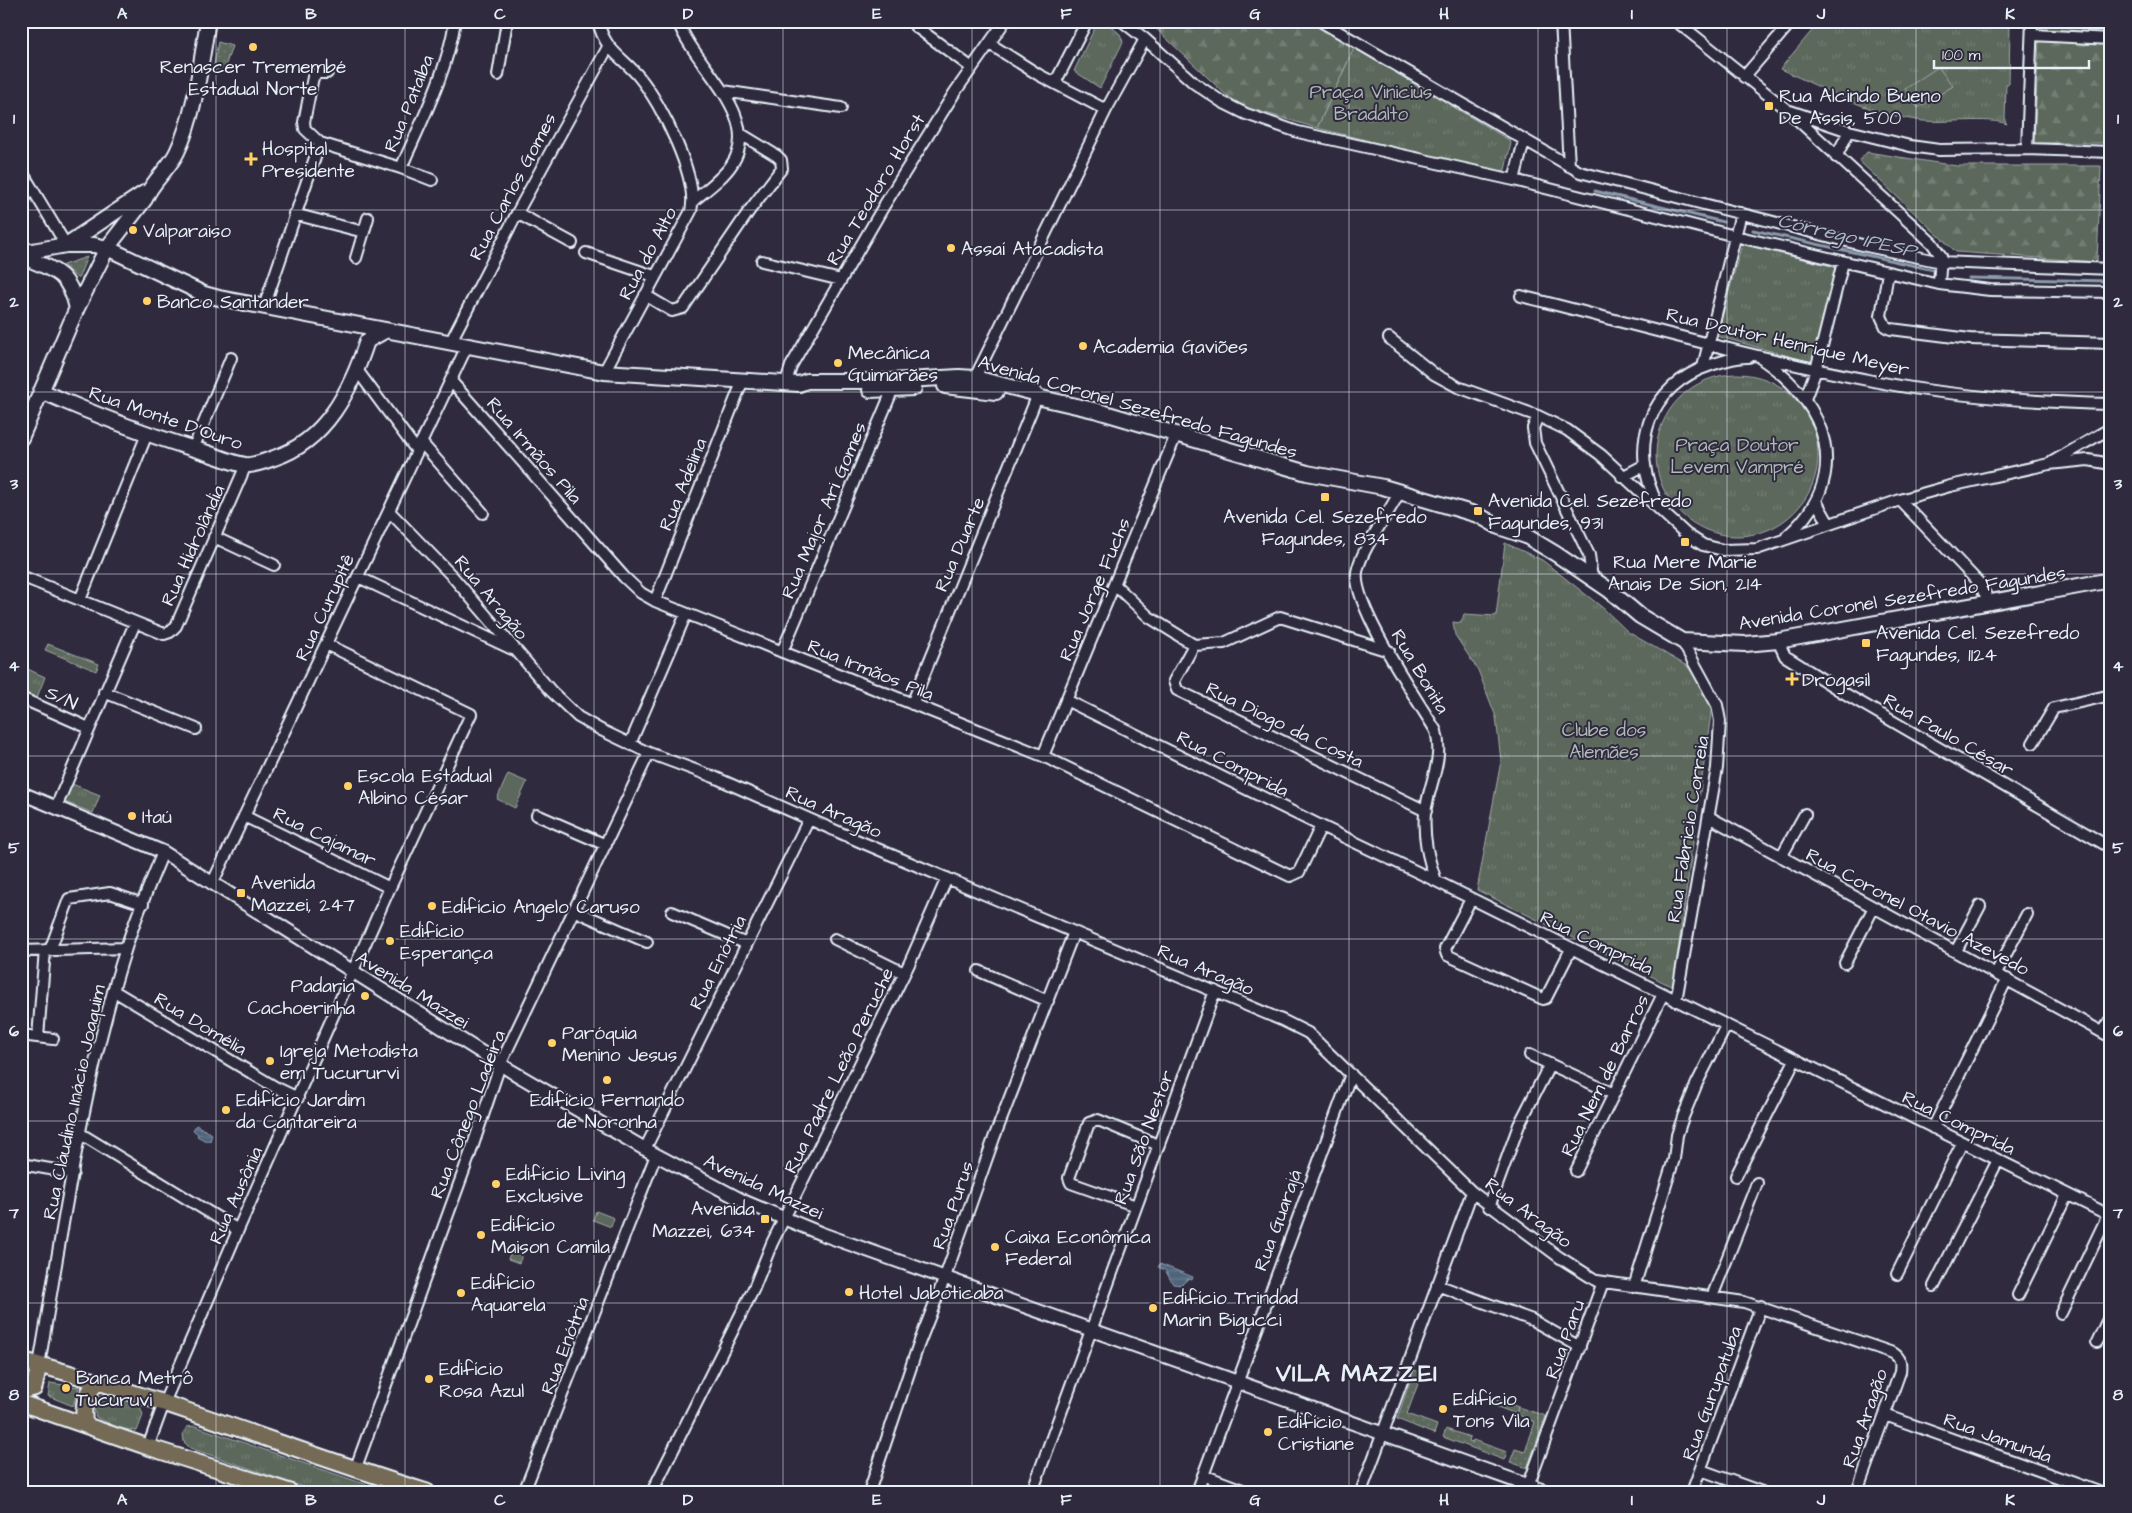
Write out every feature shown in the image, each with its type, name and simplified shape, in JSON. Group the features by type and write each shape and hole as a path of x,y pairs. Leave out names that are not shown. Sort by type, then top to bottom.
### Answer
{"main road":[{"path":"21,438 77,308 107,248 145,199 149,190 176,154 183,137 207,22"},
{"path":"66,245 149,190"},
{"path":"21,254 66,245 94,245 107,248 204,294 359,326 604,372 793,383"},
{"path":"21,254 49,268 68,281 73,290 77,308"},
{"path":"359,326 367,341 385,331"},
{"name":"Rua Monte D'Ouro","path":"42,391 147,434 246,465 288,454 309,441 327,422 356,370 367,341"},
{"name":"Avenida Coronel Sezefredo Fagundes","path":"793,383 807,390 890,386 945,386 973,383 1032,399 1037,397 1067,402 1307,473 1478,515 1499,527 1526,536 1592,579 1640,616 1682,640 1745,644 1778,640 2111,580"},
{"path":"21,1360 164,1403 356,1470 427,1492"},
{"path":"21,1391 34,1388 39,1365"},
{"path":"85,1425 84,1399 89,1390 98,1382"},
{"path":"21,1403 148,1447 290,1492"}],"street":[{"name":"Rua Pataíba","path":"401,168 446,60 454,21"},
{"path":"498,75 507,21"},
{"name":"Rua do Alto","path":"598,21 602,37 608,47 640,78 654,101 677,147 691,185 693,201 691,211 654,276 604,372"},
{"path":"678,21 688,42 723,91 737,117 741,134 739,153 732,166 693,201"},
{"name":"Rua Teodoro Horst","path":"793,383 791,366 885,204 972,68 1005,21"},
{"path":"1055,83 1087,21"},
{"path":"1122,21 1146,39 1194,82 1222,102 1246,114 1298,132 1514,180 1888,272 1990,290 2111,292"},
{"path":"1320,21 1332,25 1524,141 1580,172 1740,215 1941,264 2111,270"},
{"path":"1560,21 1569,166"},
{"path":"1676,21 1787,110 1836,157 1932,243 1941,264 1939,281"},
{"path":"1744,77 1792,21"},
{"path":"2027,149 2032,21"},
{"path":"915,26 972,68"},
{"path":"2032,35 2111,39"},
{"path":"973,383 1106,110 1146,39"},
{"path":"990,44 1055,83 1106,110"},
{"name":"Rua Carlos Gomes","path":"450,342 516,213 608,47"},
{"path":"327,73 318,73 313,77 304,122 306,129 320,143 401,168 432,180"},
{"path":"723,91 841,108"},
{"path":"1787,110 1849,131 1910,146 1940,150 2027,149 2111,152"},
{"path":"1836,157 1849,131"},
{"path":"645,295 672,311 683,308 749,211 782,168 781,160 777,156 741,134"},
{"path":"1514,180 1524,141"},
{"path":"264,307 294,214 320,143"},
{"path":"21,170 66,245"},
{"path":"516,213 572,243"},
{"path":"294,214 364,232"},
{"path":"1703,367 1740,215"},
{"path":"356,258 368,218"},
{"path":"586,253 654,276"},
{"path":"762,261 841,280"},
{"path":"1805,399 1816,370 1843,262"},
{"path":"1888,272 1881,316 1886,327 1891,329 1970,339 2111,343"},
{"name":"Rua Doutor Henrique Meyer","path":"1521,296 1758,357 1880,383 2002,399 2111,404"},
{"path":"1388,338 1434,374 1458,387 1538,416 1581,439 1601,455 1622,477 1686,534 1703,545 1740,551 1757,549 1900,500 2049,464 2088,460 2111,464"},
{"name":"Rua Curupitê","path":"212,884 467,346"},
{"path":"1660,509 1653,496 1645,465 1647,426 1663,395 1674,384 1703,367 1744,356 1758,357 1781,373 1805,399 1822,429 1827,446 1826,467 1817,503 1808,516 1783,540"},
{"path":"193,449 231,358"},
{"path":"356,370 419,447 483,513"},
{"name":"Rua Adelina","path":"655,601 743,380"},
{"name":"Rua Irmãos Pìla","path":"451,381 624,577 640,593 655,601 1043,756 1290,876 1299,872 1321,826"},
{"name":"Rua Major Ari Gomes","path":"782,652 890,396 890,386"},
{"name":"Rua Duarte","path":"912,704 1037,397"},
{"path":"1538,416 1532,428 1535,443 1589,555 1592,579"},
{"path":"2049,464 2111,428"},
{"path":"80,600 147,434"},
{"name":"Rua Jorge Fuchs","path":"1043,756 1176,435"},
{"name":"Rua Hidrolândia","path":"135,623 164,634 170,632 176,626 246,465"},
{"path":"1622,477 1645,465"},
{"name":"Rua Bonita","path":"1398,495 1365,550 1357,572 1359,594 1368,616 1436,731 1440,744 1437,767 1426,811 1426,854 1436,880"},
{"path":"1900,500 1979,583 1990,603"},
{"path":"1817,503 1829,524"},
{"name":"Rua Aragão","path":"389,511 453,577 513,649 551,691 578,717 649,753 714,777 1284,1021 1308,1033 1489,1207 1559,1257 1597,1281 1712,1297 1761,1306 1883,1348 1898,1357 1901,1363 1900,1372 1857,1492"},
{"path":"214,537 274,565"},
{"path":"21,576 135,623 56,807"},
{"path":"358,577 513,649"},
{"path":"1115,585 1149,617 1194,645 1224,643 1280,617 1389,651"},
{"path":"630,744 686,614"},
{"name":"Rua Fabricio Correia","path":"1676,1001 1717,768 1720,722 1716,705 1682,640"},
{"name":"Rua Paulo César","path":"1778,640 1785,656 1844,693 2111,848"},
{"name":"Rua Ausônia","path":"148,1447 164,1403 238,1230 390,888 471,714 326,644"},
{"name":"Rua Diogo da Costa","path":"1194,645 1174,681 1177,690 1426,811"},
{"path":"104,692 196,729"},
{"path":"2033,743 2054,708 2111,695"},
{"name":"S/N","path":"21,698 89,728"},
{"name":"Rua Comprida","path":"1066,700 1321,826 1436,880 2109,1216"},
{"name":"Rua Cônego Ladeira","path":"356,1470 470,1154 500,1065 575,912 649,753"},
{"name":"Avenida Mazzei","path":"21,793 163,852 500,1065 651,1152 745,1202 784,1219 1382,1434 1528,1489 1547,1492"},
{"path":"1782,857 1805,814"},
{"path":"537,815 606,845"},
{"name":"Rua Cajamar","path":"244,816 390,888"},
{"name":"Rua Coronel Otavio Azevedo","path":"1709,818 2107,1034"},
{"name":"Rua Enótria","path":"524,1492 651,1152 747,944 809,819"},
{"name":"Rua Cláudino Inácio Joaquim","path":"39,1365 81,1134 114,990 126,948 163,852"},
{"name":"Rua Padre Leão Peruche","path":"652,1492 754,1288 784,1219 904,974 947,878"},
{"path":"38,1037 47,950 69,899 110,893 143,904"},
{"path":"1471,898 1445,949 1447,955 1543,999 1546,998 1571,949"},
{"path":"1956,951 1980,906"},
{"path":"1845,963 1874,907"},
{"path":"575,912 648,942"},
{"path":"672,912 747,944"},
{"path":"1996,973 2028,914"},
{"name":"Rua Purus","path":"870,1492 918,1346 946,1277 994,1138 1074,932"},
{"path":"835,940 904,974"},
{"path":"21,951 126,948"},
{"path":"979,971 1048,1001"},
{"path":"1933,1128 2007,979"},
{"name":"Rua Domélia","path":"114,990 275,1088 298,1098"},
{"name":"Rua São Nestor","path":"1032,1492 1214,991"},
{"name":"Rua Nem de Barros","path":"1576,1171 1663,994"},
{"path":"2107,1034 2111,1019"},
{"path":"1634,1287 1674,1159 1677,1135 1689,1102 1726,1026"},
{"path":"21,1035 53,1039"},
{"path":"1530,1055 1614,1094"},
{"path":"1736,1176 1796,1060"},
{"path":"1489,1207 1519,1125 1550,1064"},
{"name":"Rua Guarajá","path":"1197,1492 1351,1074"},
{"path":"1136,1206 1071,1183 1069,1178 1089,1122 1098,1120 1158,1145"},
{"path":"81,1134 238,1230"},
{"path":"1897,1274 1962,1143"},
{"path":"1934,1286 1998,1160"},
{"path":"21,1164 74,1173"},
{"path":"1712,1297 1757,1183"},
{"path":"1362,1492 1472,1192"},
{"path":"2018,1295 2067,1195"},
{"path":"2061,1313 2109,1216"},
{"name":"Rua Paru","path":"1528,1489 1603,1282"},
{"path":"1437,1285 1532,1320 1580,1347"},
{"name":"Rua Gurupatuba","path":"1692,1492 1761,1306"},
{"path":"2097,1342 2111,1313"},
{"name":"Rua Jamunda","path":"1885,1415 2069,1487 2099,1492"},
{"path":"1701,1470 1762,1492"},
{"path":"1203,1475 1248,1492"}],"green space":[{"path":"1098,21 1105,21 1120,34 1123,42 1100,88 1074,71"},
{"path":"1148,21 1311,21 1354,48 1317,128 1245,107 1226,95"},
{"path":"1820,21 2010,21 2009,84 2006,84 2005,121 2007,124 1990,121 1923,121 1903,118 1850,101 1780,69"},
{"path":"2040,21 2111,21 2111,143 2034,143"},
{"path":"218,42 232,46 223,73 213,70"},
{"name":"Praça Vinicius Bradalto","path":"1354,48 1509,140 1511,143 1505,170 1501,171 1438,158 1317,128"},
{"path":"1938,67 1953,86 1918,108 1905,89"},
{"path":"1867,152 1957,166 2101,166 2097,262 1956,252 1859,161"},
{"path":"1742,244 1835,267 1814,363 1717,336"},
{"path":"87,257 78,279 63,265"},
{"name":"Praça Doutor Levem Vampré","path":"1737,374 1768,380 1794,398 1812,424 1818,455 1812,486 1794,512 1768,530 1737,536 1706,530 1680,512 1662,486 1656,455 1662,424 1680,398 1706,380"},
{"name":"Clube dos Alemães","path":"1505,543 1542,560 1603,608 1628,632 1687,666 1696,677 1712,706 1673,987 1477,890 1501,761 1496,717 1478,670 1455,635 1453,622 1461,623 1464,614 1496,616"},
{"path":"48,644 99,664 96,671 45,650"},
{"path":"21,666 45,677 36,700 21,693"},
{"path":"508,774 527,782 515,808 497,799"},
{"path":"72,784 100,795 93,813 65,802"},
{"path":"596,1211 614,1218 611,1227 593,1220"},
{"path":"514,1244 525,1248 519,1263 508,1259"},
{"path":"1414,1370 1422,1373 1407,1414 1437,1425 1434,1434 1397,1419"},
{"path":"50,1383 79,1387 73,1406 48,1396"},
{"path":"108,1393 140,1406 143,1415 137,1431 118,1428 96,1417 93,1405 99,1396"},
{"path":"1498,1399 1518,1407 1516,1414 1495,1406"},
{"path":"1518,1407 1546,1416 1527,1468 1510,1462 1515,1449 1525,1452 1535,1422 1516,1414"},
{"path":"195,1426 388,1492 318,1492 190,1448 184,1442 183,1433 187,1427"},
{"path":"1446,1429 1470,1437 1469,1442 1472,1443 1473,1440 1507,1452 1504,1460 1443,1437"}],"water":[{"path":"196,1125 212,1134 210,1141 197,1136 198,1134 193,1130"},
{"path":"1160,1264 1193,1277 1192,1280 1188,1279 1181,1285 1173,1284 1165,1270 1158,1267"}],"waterway":[{"name":"Córrego IPESP","path":"1595,191 1723,222"},
{"name":"Córrego IPESP","path":"1753,230 1934,270"},
{"name":"Córrego IPESP","path":"1969,278 2111,281"}],"place":[{"name":"Renascer Tremembé Estadual Norte","path":"253,47"},
{"name":"Rua Alcindo Bueno De Assis, 500","path":"1769,106"},
{"name":"Hospital Presidente","path":"251,159"},
{"name":"Valparaiso","path":"133,230"},
{"name":"Assaí Atacadista","path":"951,248"},
{"name":"Banco Santander","path":"147,301"},
{"name":"Academia Gaviões","path":"1083,346"},
{"name":"Mecânica Guimarães","path":"838,363"},
{"name":"Avenida Cel. Sezefredo Fagundes, 834","path":"1325,497"},
{"name":"Avenida Cel. Sezefredo Fagundes, 931","path":"1478,511"},
{"name":"Rua Mere Marie Anais De Sion, 214","path":"1685,542"},
{"name":"Avenida Cel. Sezefredo Fagundes, 1124","path":"1866,643"},
{"name":"Drogasil","path":"1792,679"},
{"name":"Escola Estadual Albino César","path":"348,786"},
{"name":"Itaú","path":"132,816"},
{"name":"Avenida Mazzei, 247","path":"241,893"},
{"name":"Edifício Angelo Caruso","path":"432,906"},
{"name":"Edifício Esperança","path":"390,941"},
{"name":"Padaria Cachoerinha","path":"365,996"},
{"name":"Paróquia Menino Jesus","path":"552,1043"},
{"name":"Igreja Metodista em Tucururvi","path":"270,1061"},
{"name":"Edifício Fernando de Noronha","path":"607,1080"},
{"name":"Edifício Jardim da Cantareira","path":"226,1110"},
{"name":"Edifício Living Exclusive","path":"496,1184"},
{"name":"Avenida Mazzei, 634","path":"765,1219"},
{"name":"Edifício Maison Camila","path":"481,1235"},
{"name":"Caixa Econômica Federal","path":"995,1247"},
{"name":"Hotel Jaboticaba","path":"849,1292"},
{"name":"Edifício Aquarela","path":"461,1293"},
{"name":"Edifício Trindad Marin Bigucci","path":"1153,1308"},
{"name":"Edifício Rosa Azul","path":"429,1379"},
{"name":"Banca Metrô Tucuruvi","path":"66,1388"},
{"name":"Edifício Tons Vila","path":"1443,1409"},
{"name":"Edifício Cristiane","path":"1268,1432"}],"district":[{"name":"VILA MAZZEI","path":"1357,1373"}]}
